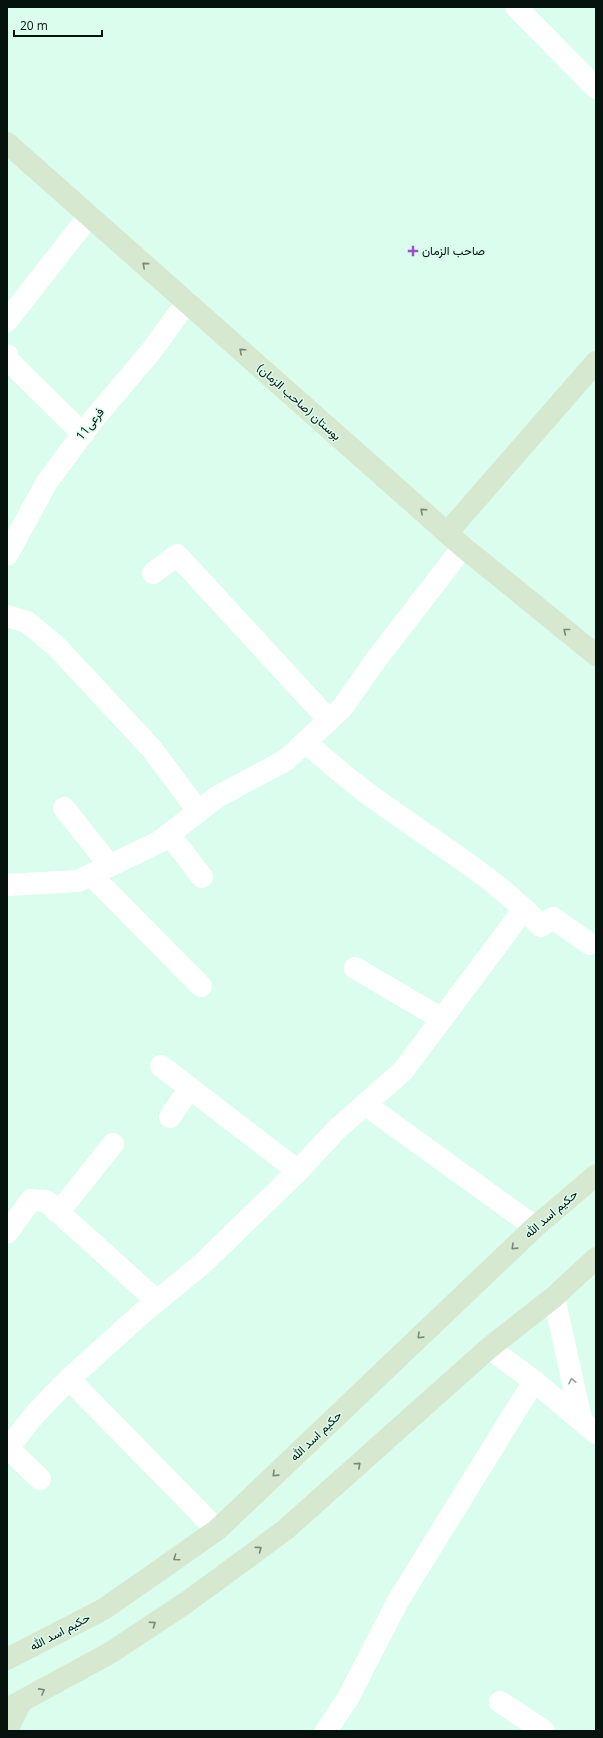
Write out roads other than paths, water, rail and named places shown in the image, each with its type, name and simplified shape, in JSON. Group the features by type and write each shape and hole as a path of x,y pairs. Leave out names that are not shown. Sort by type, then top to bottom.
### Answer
{"main road":[{"name":"بوستان (صاحب الزمان)","path":"7,143 463,547 596,655"},
{"path":"447,533 596,362"},
{"name":"حکیم اسد الله","path":"7,1659 104,1609 217,1530 535,1227 596,1175"},
{"path":"7,1730 14,1705 110,1653 187,1602 285,1530 489,1348 554,1297 596,1258"}],"street":[{"path":"516,7 596,88"},
{"path":"7,321 89,216"},
{"name":"فرعی11","path":"7,555 47,482 83,434 152,350 187,302"},
{"path":"7,354 8,360 83,434"},
{"path":"7,885 78,881 159,842 217,797 286,760 342,708 375,661 463,547"},
{"path":"153,573 177,555 329,720"},
{"path":"7,616 27,622 57,647 152,749 198,811"},
{"path":"305,742 354,784 489,879 524,908 541,926 553,918 590,944"},
{"path":"64,808 101,870 201,986"},
{"path":"169,834 202,877"},
{"path":"40,1479 7,1447 36,1413 69,1379 157,1301 202,1264 298,1171 337,1129 403,1071 524,908"},
{"path":"355,968 442,1019"},
{"path":"161,1066 298,1171"},
{"path":"170,1117 190,1088"},
{"path":"366,1105 535,1227"},
{"path":"58,1213 113,1144"},
{"path":"7,1233 31,1200 46,1201 157,1301"},
{"path":"554,1297 588,1426"},
{"path":"489,1348 534,1381 588,1426"},
{"path":"69,1379 217,1530"},
{"path":"326,1731 348,1698 398,1601 534,1381"},
{"path":"500,1702 544,1731"}],"place":[{"name":"صاحب الزمان","path":"413,251"}]}
